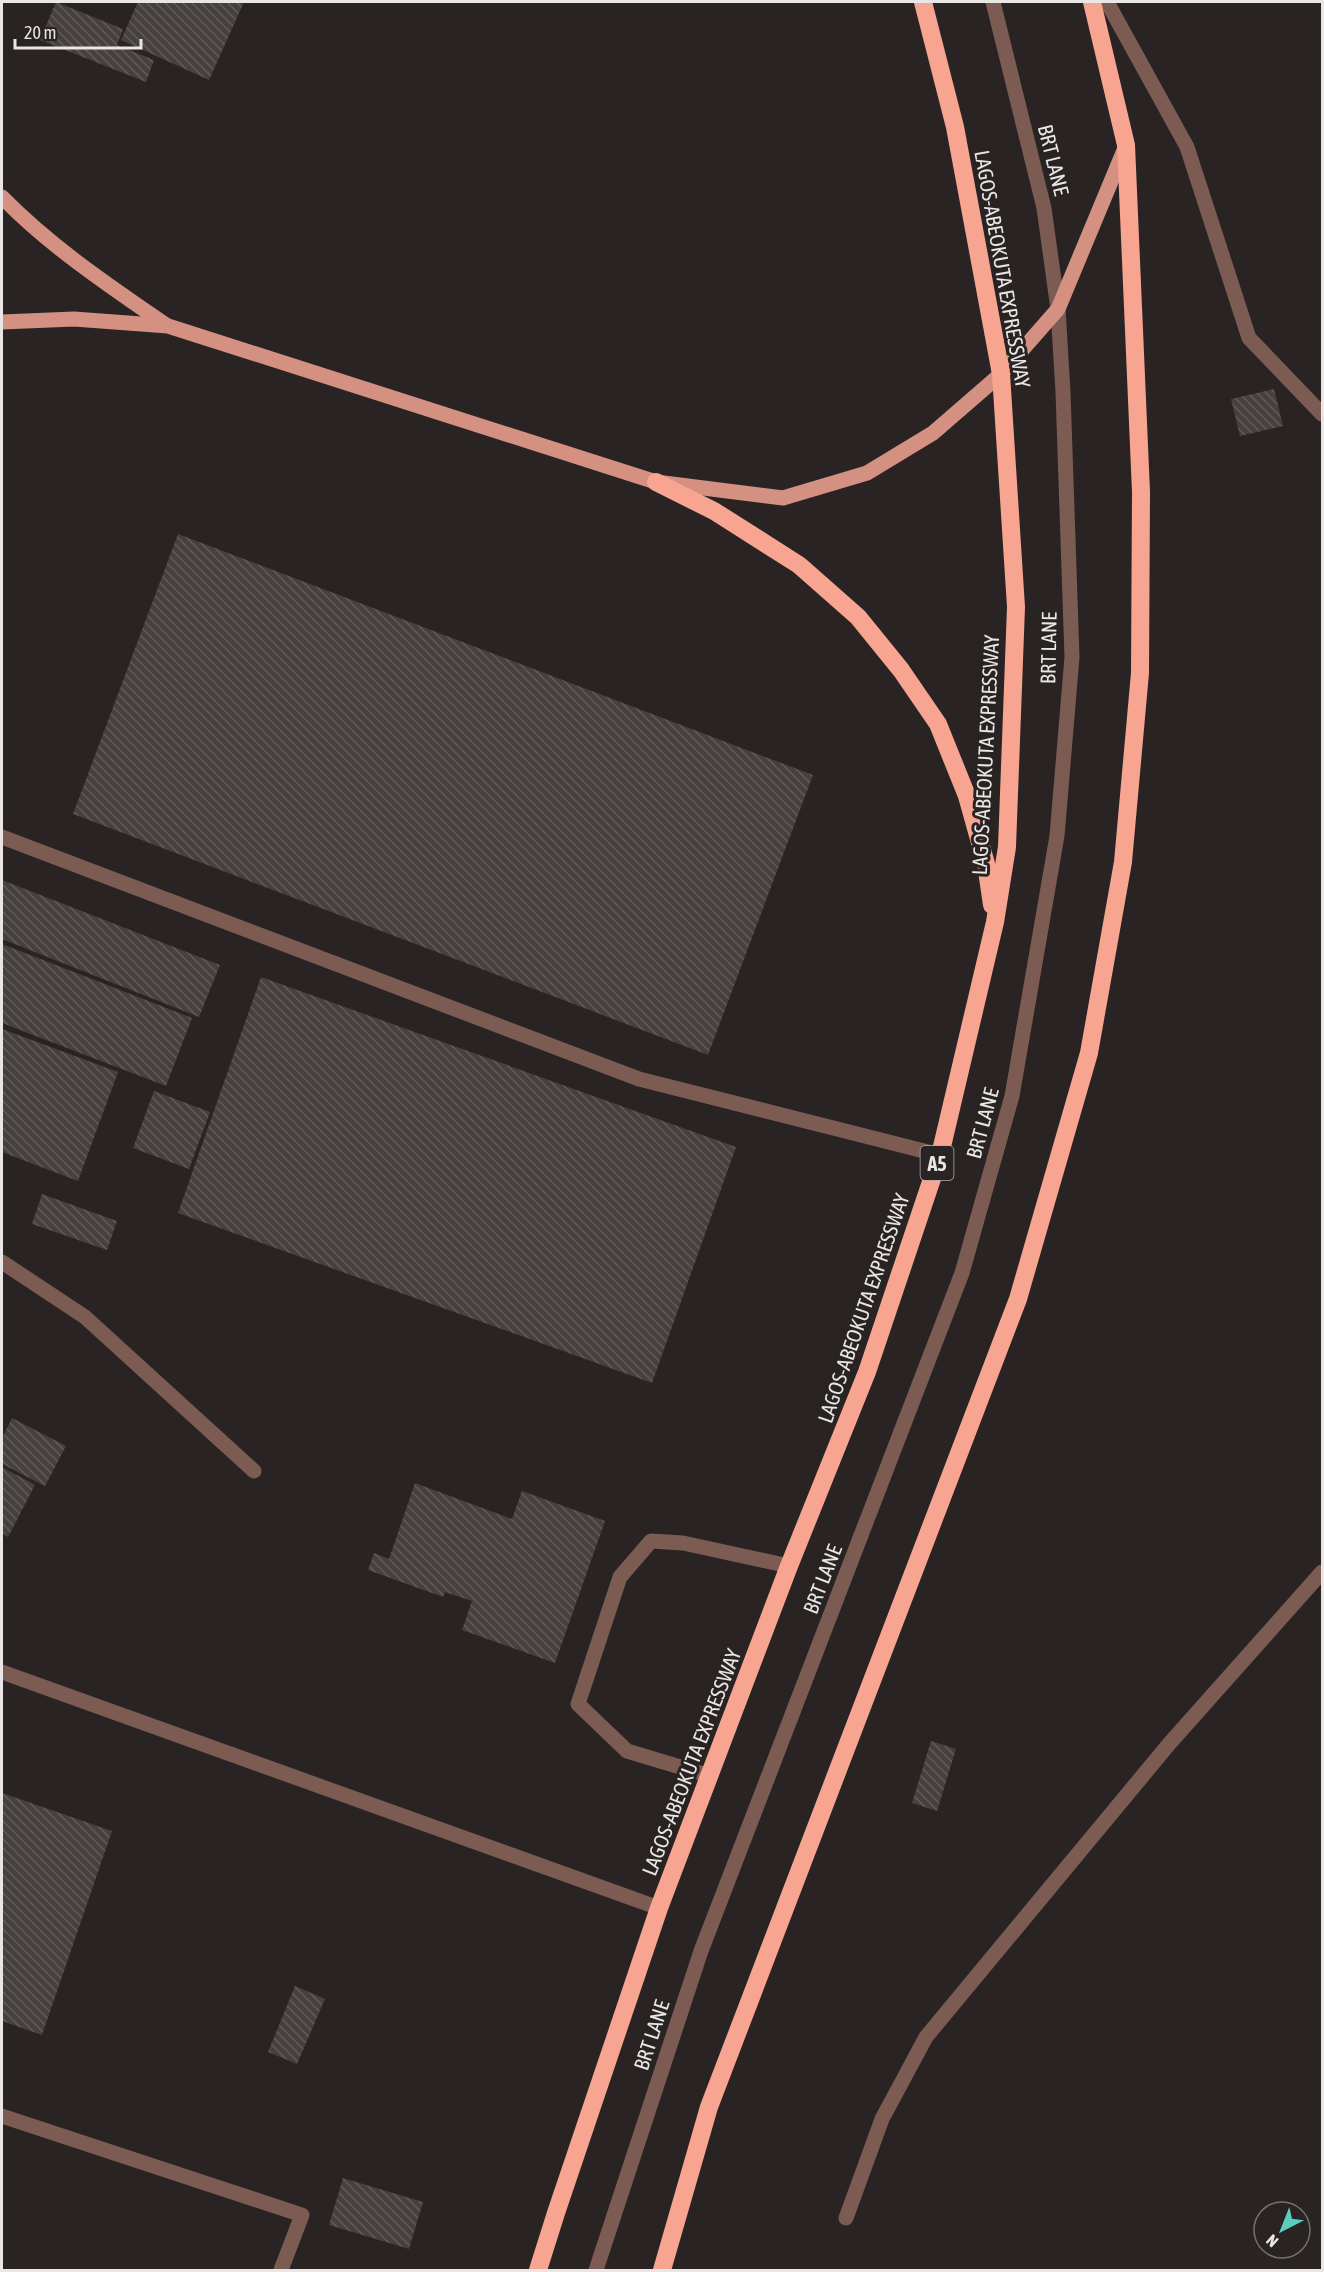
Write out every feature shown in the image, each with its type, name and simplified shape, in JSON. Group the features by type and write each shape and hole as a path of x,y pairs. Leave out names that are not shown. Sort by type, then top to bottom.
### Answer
{"highway":[{"name":"LAGOS-ABEOKUTA EXPRESSWAY","path":"538,2271 659,1908 789,1566 867,1372 940,1155 995,922 1007,847 1016,607 1001,374 955,127 923,2"},
{"path":"662,2271 709,2107 1017,1299 1089,1053 1123,862 1140,673 1141,492 1126,145 1092,2"},
{"path":"656,482 714,511 799,565 858,617 901,670 939,724 967,796 986,864 995,922"}],"main road":[{"path":"2,322 74,318 168,326 656,482 783,498 867,472 933,433 1001,374 1058,309 1126,145"},
{"path":"2,197 31,227 89,272 168,326"}],"street":[{"name":"BRT LANE","path":"596,2271 701,1951 962,1273 1012,1096 1057,836 1072,657 1058,309 1044,208 993,2"},
{"path":"1107,2 1187,147 1249,338 1323,414"},
{"path":"2,837 639,1079 940,1155"},
{"path":"2,1262 85,1317 254,1471"},
{"path":"710,1776 627,1751 578,1704 620,1577 651,1541 682,1543 789,1566"},
{"path":"846,2218 882,2119 926,2037 1169,1744 1323,1572"},
{"path":"2,1672 659,1908"},
{"path":"2,2116 302,2215 281,2271"}],"building":[{"path":"56,2 123,29 117,45 154,60 146,82 40,40"},
{"path":"138,2 244,2 209,80 121,40"},
{"path":"1274,389 1283,426 1240,436 1231,399"},
{"path":"178,534 813,775 708,1055 73,814"},
{"path":"2,880 220,965 199,1017 2,939"},
{"path":"2,944 192,1018 166,1086 2,1023"},
{"path":"261,977 736,1147 652,1383 178,1213"},
{"path":"2,1029 118,1072 78,1181 2,1152"},
{"path":"154,1091 210,1112 189,1169 133,1148"},
{"path":"42,1194 117,1221 107,1250 32,1224"},
{"path":"12,1418 66,1446 45,1486 2,1464 2,1438"},
{"path":"2,1467 35,1485 8,1537 2,1533"},
{"path":"415,1483 512,1519 522,1491 605,1521 555,1663 462,1630 472,1601 445,1592 443,1597 368,1570 374,1553 389,1559"},
{"path":"931,1741 956,1749 937,1811 912,1803"},
{"path":"2,1793 112,1831 42,2035 2,2021"},
{"path":"295,1986 325,1999 297,2064 268,2052"},
{"path":"343,2178 423,2202 409,2249 329,2225"}]}
